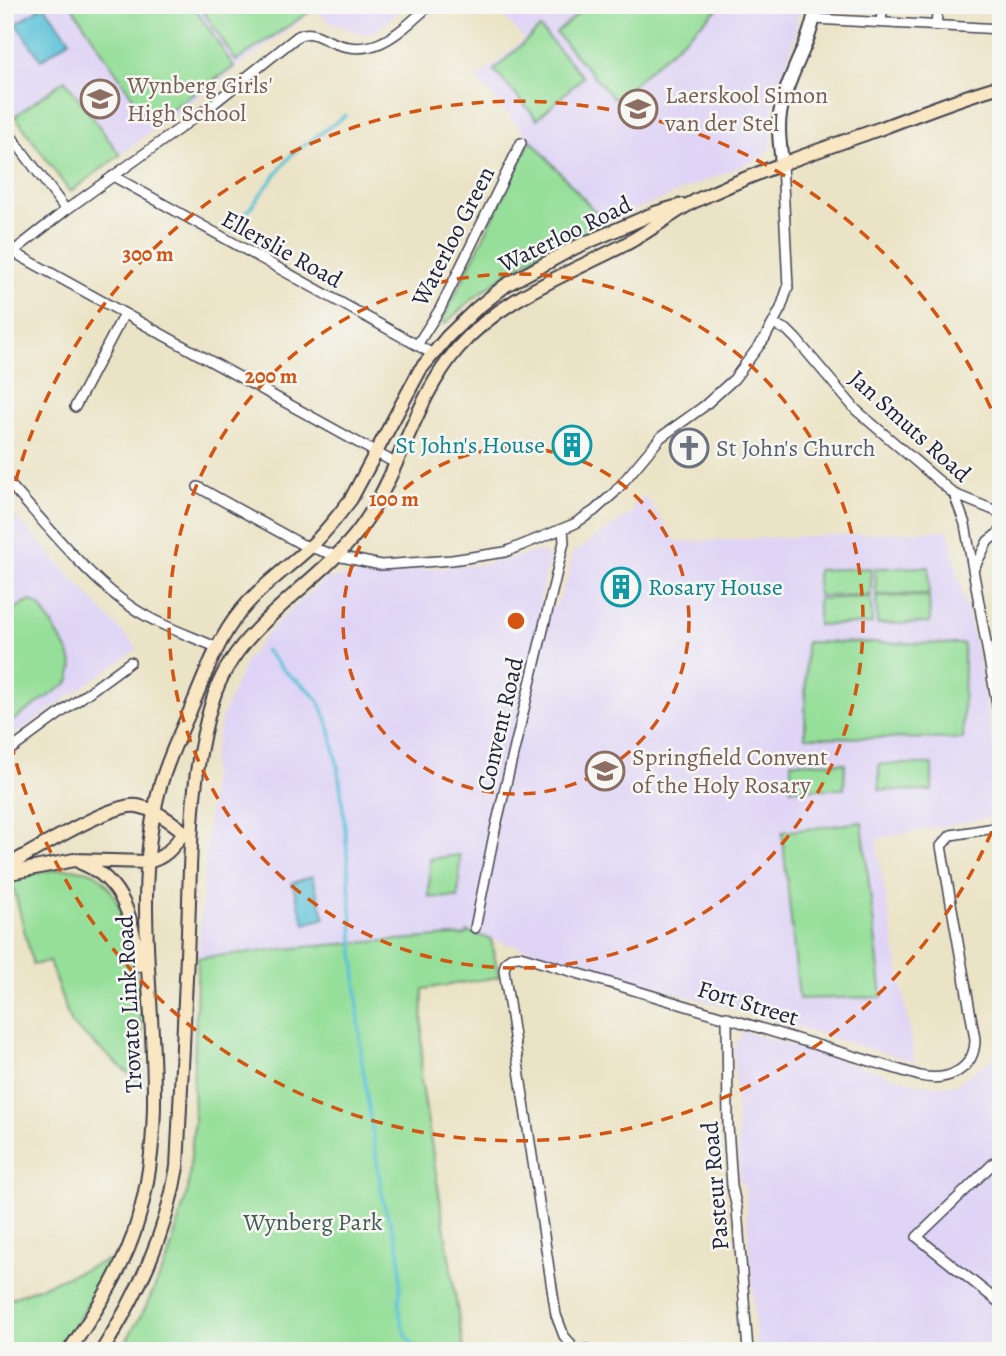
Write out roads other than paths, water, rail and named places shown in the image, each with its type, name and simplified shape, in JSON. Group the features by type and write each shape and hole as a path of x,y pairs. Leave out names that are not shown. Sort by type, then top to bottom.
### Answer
{"main road":[{"name":"Waterloo Road","path":"236,656 263,622 337,555 365,521 437,376 461,346 488,319 531,291 657,226 690,204 782,163 1001,86"},
{"name":"Waterloo Road","path":"218,648 239,612 310,547 338,517 351,499 409,389 447,337 476,309 528,271 613,230 662,211 690,204"},
{"name":"Trovato Link Road","path":"69,1351 114,1279 138,1221 151,1161 155,1078 145,951 147,862 154,811 170,758 218,648"},
{"name":"Trovato Link Road","path":"102,1351 140,1285 164,1226 172,1197 177,1167 196,776 215,692 236,656"},
{"path":"189,899 183,874 191,754 197,737 205,729"},
{"path":"5,867 104,812 129,805 154,811 184,832"},
{"path":"5,874 74,860 147,862 166,855 184,832"},
{"path":"74,860 103,873 119,894 130,921 144,994 150,1007"}],"street":[{"path":"395,463 124,314 9,255 66,210 208,108 298,36 312,33 344,46 372,46 396,35 430,5"},
{"path":"881,22 883,5"},
{"path":"936,25 938,5"},
{"path":"198,487 301,544 381,565 481,557 513,550 563,529 594,510 628,477 661,437 703,407 734,379 757,352 773,324 785,298 789,276 779,125 781,105 815,12 881,22 1001,29"},
{"path":"5,128 66,210"},
{"name":"Waterloo Green","path":"417,345 440,309 521,143"},
{"name":"Ellerslie Road","path":"113,176 433,355"},
{"path":"75,407 124,314"},
{"name":"Jan Smuts Road","path":"773,324 787,330 796,339 856,410 954,495 1001,513"},
{"path":"5,479 96,577 127,604 152,619 218,648"},
{"path":"954,495 965,524 1001,727"},
{"name":"Convent Road","path":"475,928 494,835 564,542 563,529"},
{"path":"972,572 988,541 1001,531"},
{"path":"5,754 130,662"},
{"name":"Fort Street","path":"570,1343 564,1336 556,1315 503,970 509,959 520,956 920,1076 946,1076 963,1068 972,1056 975,1039 940,850 951,835 1001,827"},
{"name":"Pasteur Road","path":"727,1017 728,1126 748,1351"},
{"path":"1001,1156 917,1237 1001,1304"}],"water":[{"path":"44,5 70,40 41,60 16,24"},
{"path":"312,876 325,918 305,924 292,883"}],"waterway":[{"path":"232,231 292,154 346,115"},
{"path":"265,650 285,672 314,695 324,713 339,778 348,864"},
{"path":"348,867 362,1063 383,1201 399,1251 400,1317 403,1328 418,1351"}],"place":[{"name":"Wynberg Girls' High School","path":"100,99"},
{"name":"Laerskool Simon van der Stel","path":"638,109"},
{"name":"St John's House","path":"572,445"},
{"name":"St John's Church","path":"689,448"},
{"name":"Rosary House","path":"621,587"},
{"name":"Springfield Convent of the Holy Rosary","path":"605,771"}],"park label":[{"name":"Wynberg Park","path":"313,1222"}]}
